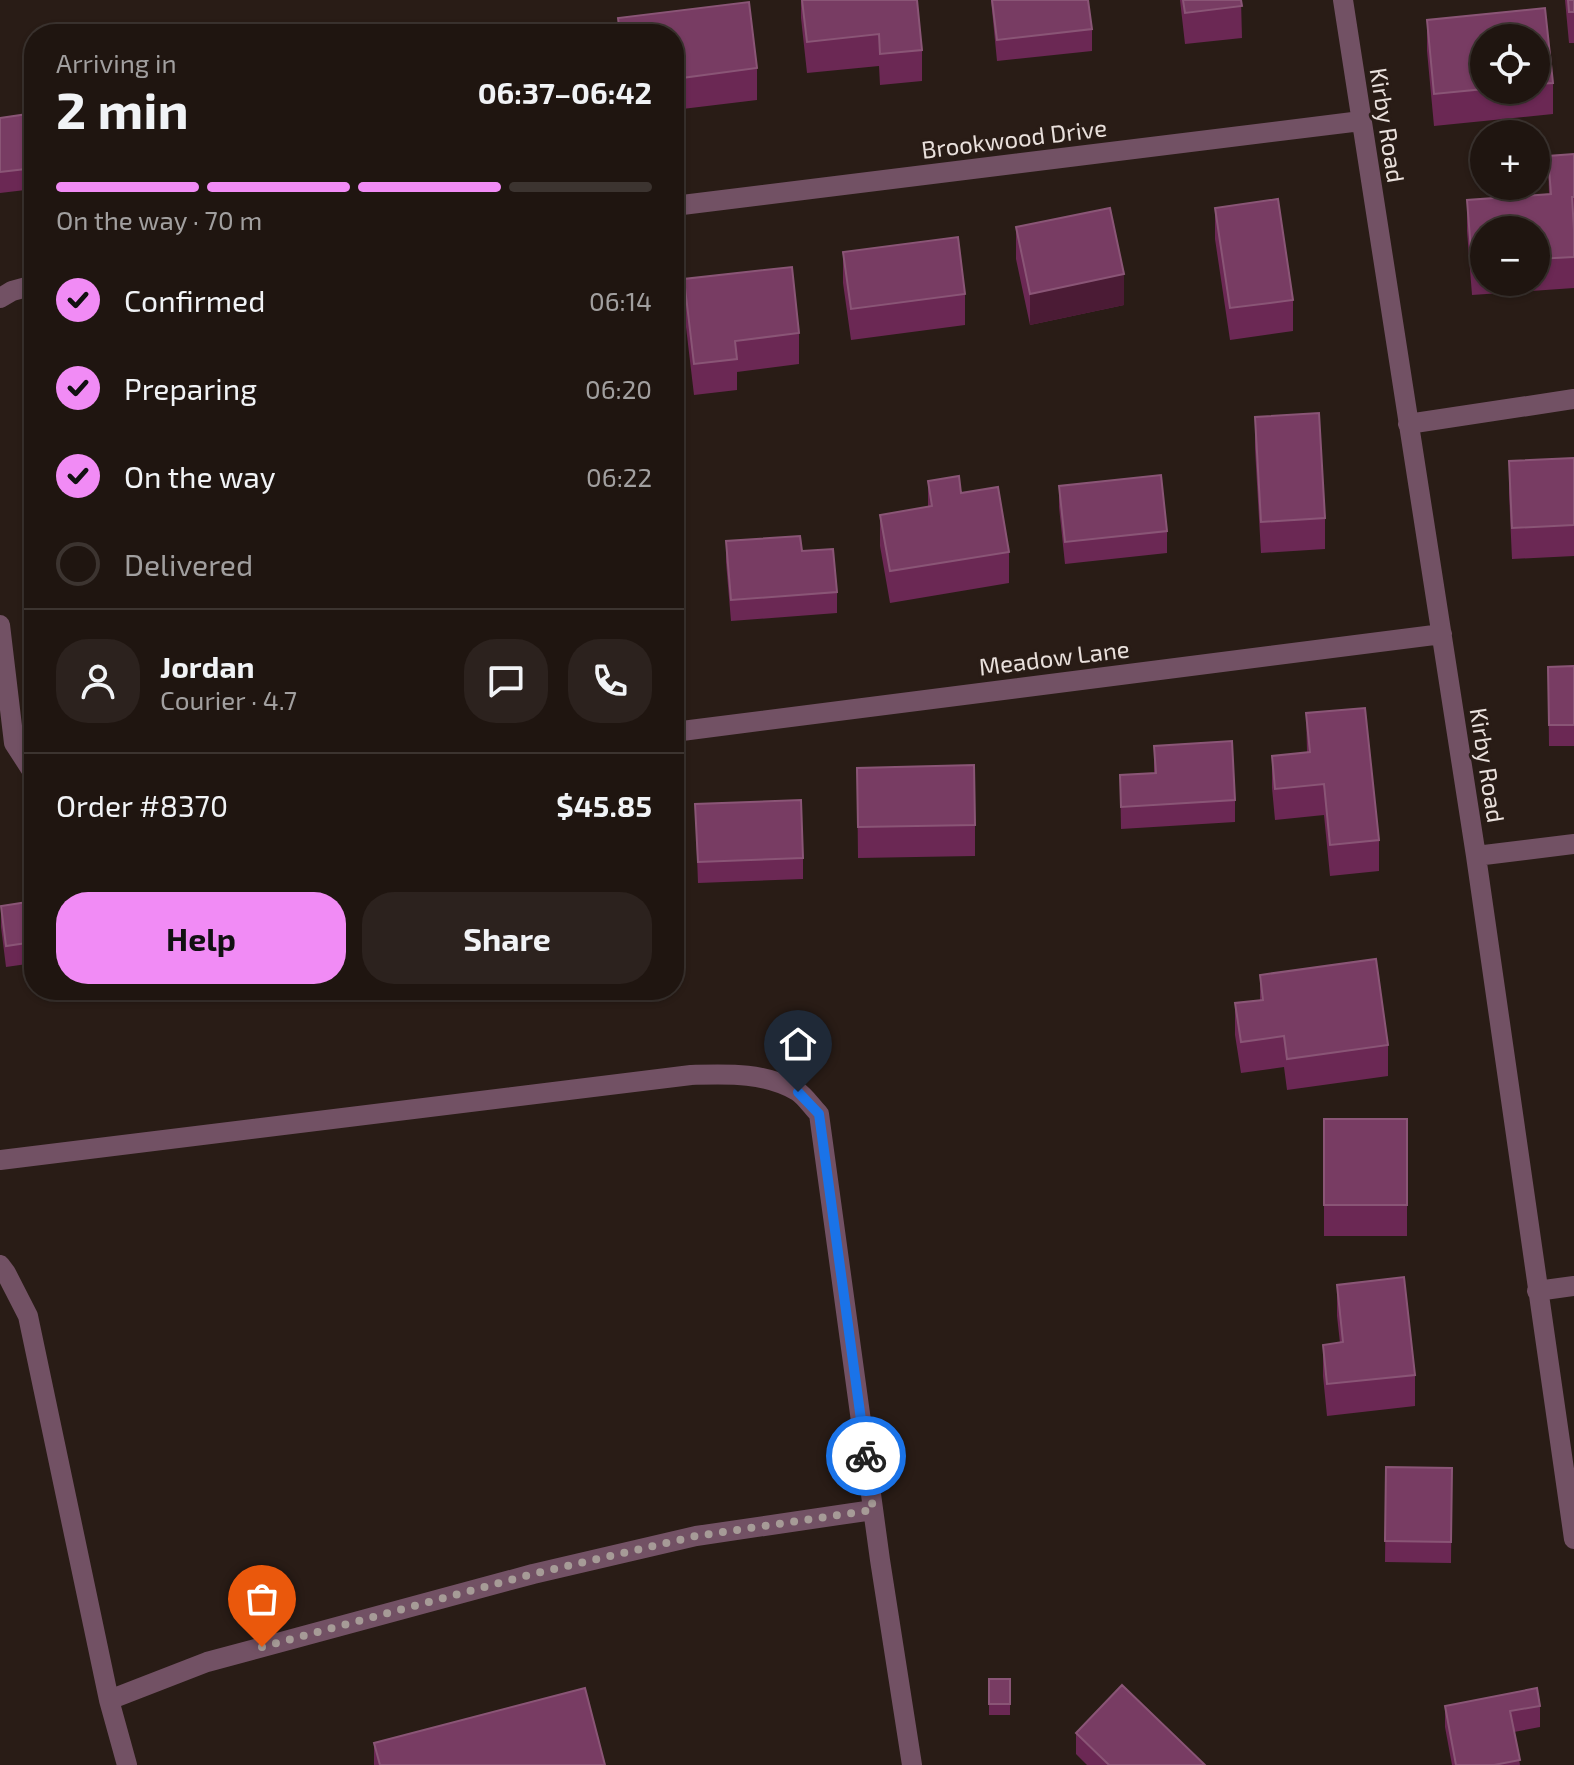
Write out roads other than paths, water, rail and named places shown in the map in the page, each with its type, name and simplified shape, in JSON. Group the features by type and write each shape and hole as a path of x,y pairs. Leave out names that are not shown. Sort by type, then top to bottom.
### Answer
{"street":[{"name":"Kirby Road","path":"1343,0 1476,856 1574,1539"},
{"name":"Brookwood Drive","path":"684,205 1361,121"},
{"path":"0,298 24,288"},
{"path":"1408,424 1574,399"},
{"path":"0,625 14,743 24,758"},
{"name":"Meadow Lane","path":"684,731 1442,634"},
{"path":"1476,856 1574,844"},
{"path":"0,1160 691,1075 736,1074 765,1079 798,1092 819,1114 873,1510 912,1765"},
{"path":"0,1265 28,1316 109,1700 127,1765"},
{"path":"1537,1291 1574,1286"},
{"path":"109,1700 207,1662 533,1574 696,1536 873,1510"}]}
